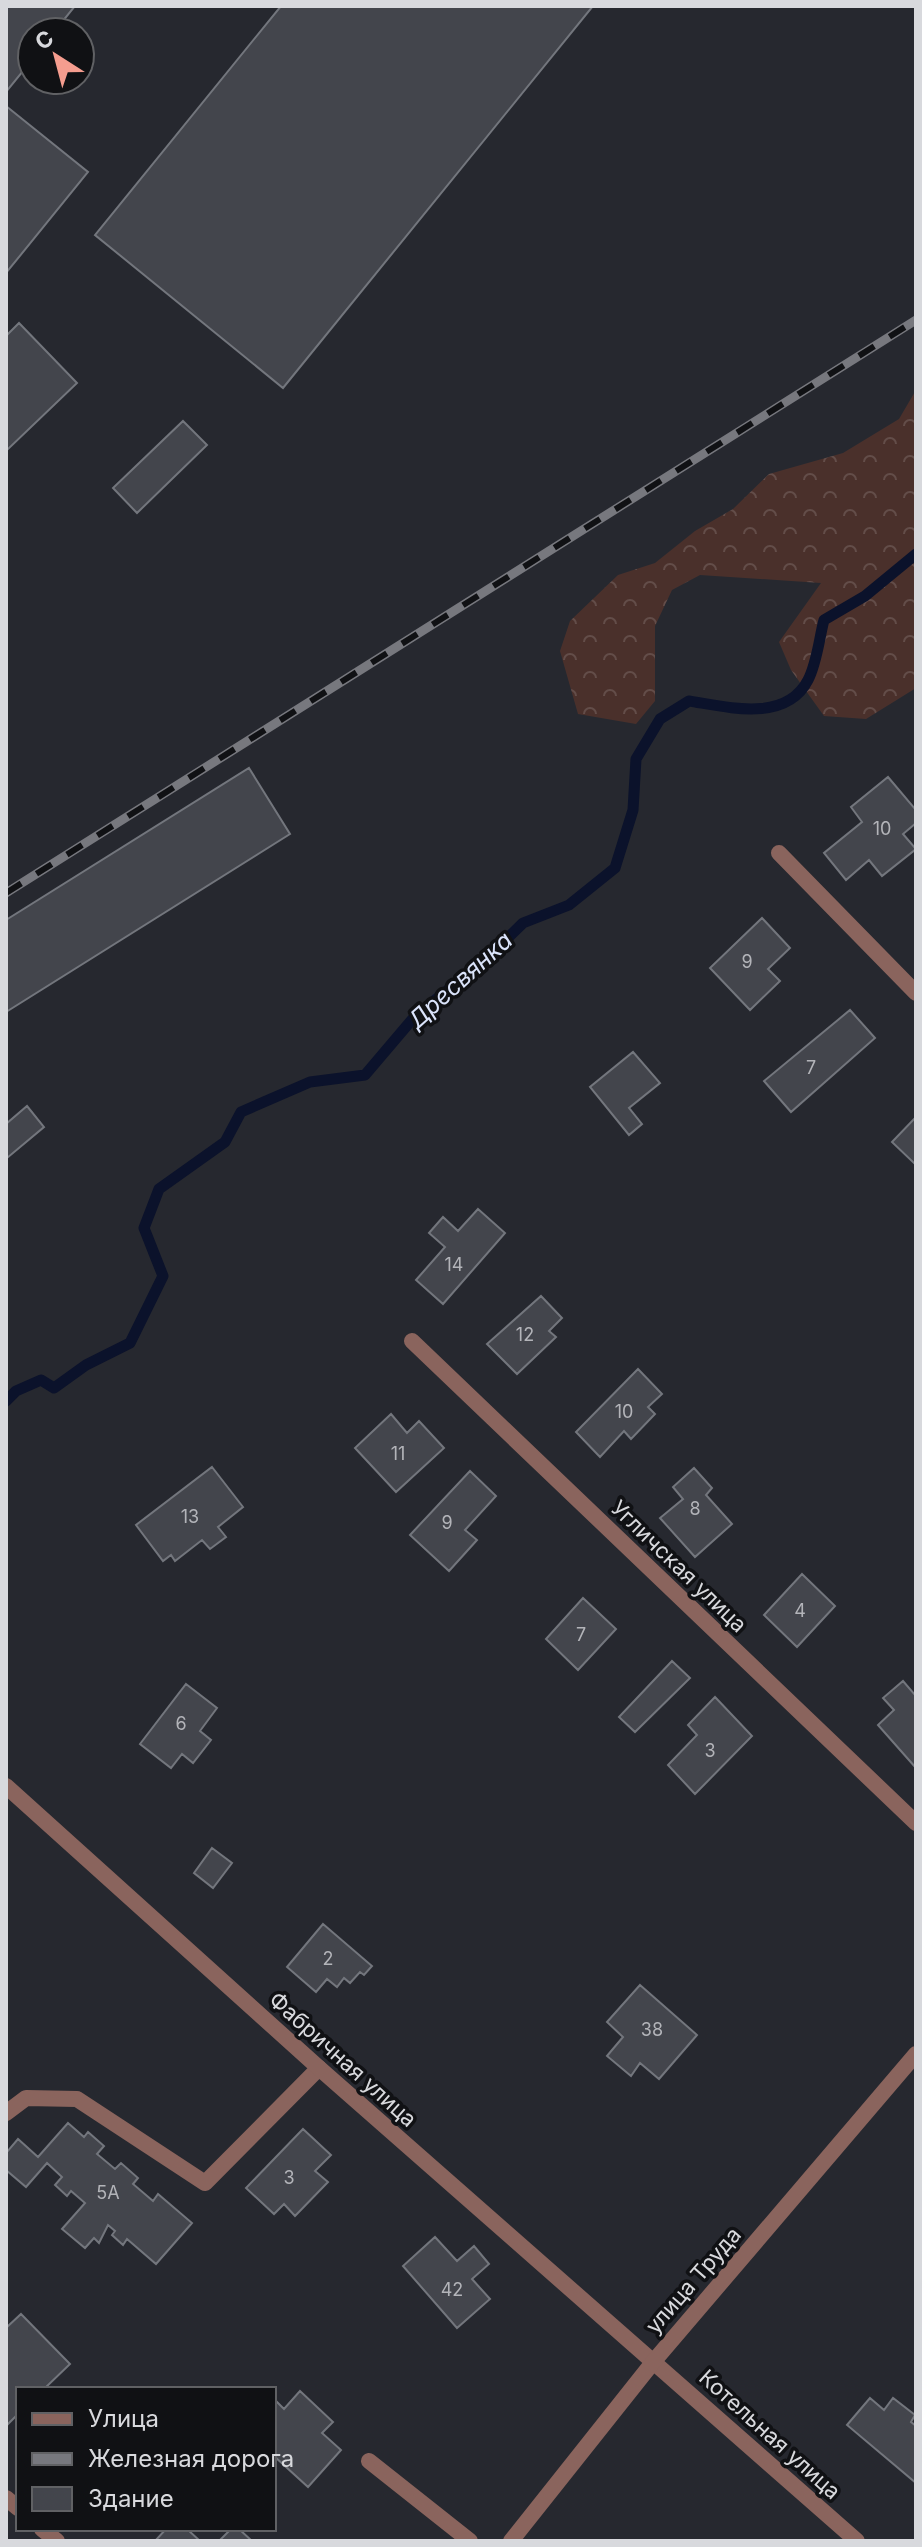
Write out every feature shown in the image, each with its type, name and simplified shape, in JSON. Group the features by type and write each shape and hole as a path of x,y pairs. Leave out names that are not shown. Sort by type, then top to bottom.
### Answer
{"street":[{"path":"779,853 916,993"},
{"name":"Угличская улица","path":"412,1341 916,1823"},
{"name":"Фабричная улица","path":"6,1786 319,2068 654,2361"},
{"name":"улица Труда","path":"511,2541 654,2361 916,2054"},
{"path":"6,2113 26,2098 77,2099 205,2183 319,2068"},
{"name":"Котельная улица","path":"654,2361 857,2541"},
{"path":"369,2461 470,2541"}],"green space":[{"path":"916,390 916,688 866,719 824,716 791,670 779,642 821,583 700,575 672,590 655,626 655,701 636,724 578,714 560,651 570,621 618,575 655,563 695,531 733,509 769,474 843,453 899,419"}],"building":[{"path":"6,6 75,6 67,16 16,16 16,80 6,92"},
{"path":"281,6 593,6 283,388 95,235"},
{"path":"6,106 88,172 6,273"},
{"path":"19,323 77,383 6,451 6,336"},
{"path":"183,421 207,445 137,513 113,488"},
{"path":"249,768 290,834 6,1012 6,920"},
{"path":"888,777 916,810 916,823 903,834 916,849 882,876 869,860 846,880 824,853 862,822 851,807"},
{"path":"762,918 790,948 768,969 780,981 750,1010 710,968"},
{"path":"850,1010 875,1038 791,1112 764,1081"},
{"path":"633,1052 660,1083 629,1108 642,1124 629,1135 590,1087"},
{"path":"27,1106 44,1127 7,1158 6,1124"},
{"path":"916,1117 916,1165 892,1142"},
{"path":"478,1209 505,1233 443,1304 416,1280 445,1247 429,1233 443,1217 458,1231"},
{"path":"541,1296 562,1318 549,1331 556,1337 517,1374 487,1344"},
{"path":"638,1369 662,1394 648,1407 655,1414 631,1439 624,1431 600,1457 576,1432"},
{"path":"391,1414 407,1433 419,1421 444,1448 396,1492 355,1448"},
{"path":"212,1467 243,1507 218,1527 226,1537 210,1549 202,1540 175,1561 171,1555 163,1561 136,1525"},
{"path":"694,1468 712,1488 706,1495 732,1524 695,1557 660,1518 683,1499 673,1487"},
{"path":"470,1471 496,1496 465,1530 477,1540 449,1571 410,1535"},
{"path":"802,1574 835,1606 797,1647 764,1615"},
{"path":"583,1598 616,1629 578,1670 546,1639"},
{"path":"672,1661 690,1678 635,1732 619,1717"},
{"path":"903,1681 916,1696 916,1768 878,1725 894,1710 883,1698"},
{"path":"186,1684 217,1708 200,1731 211,1740 193,1763 182,1754 171,1768 140,1744"},
{"path":"715,1697 752,1736 695,1794 668,1765 697,1735 688,1725"},
{"path":"212,1848 232,1863 213,1888 194,1873"},
{"path":"323,1924 372,1966 364,1975 360,1972 350,1983 344,1978 337,1987 327,1979 316,1992 287,1967"},
{"path":"640,1985 697,2035 659,2079 640,2063 631,2076 607,2056 623,2037 607,2022"},
{"path":"68,2123 84,2137 88,2132 104,2146 97,2154 115,2169 121,2163 138,2178 133,2184 153,2201 158,2194 192,2223 156,2264 127,2239 123,2245 112,2235 115,2231 108,2225 99,2243 94,2238 85,2248 62,2229 85,2203 71,2191 67,2196 55,2185 62,2177 47,2163 26,2187 6,2170 6,2153 18,2139 38,2157"},
{"path":"303,2129 331,2155 315,2171 328,2182 295,2216 284,2204 274,2214 246,2188"},
{"path":"435,2237 457,2261 474,2246 489,2264 472,2279 490,2299 457,2328 403,2266"},
{"path":"21,2314 70,2364 46,2387 16,2387 16,2416 6,2426 6,2328"},
{"path":"300,2391 333,2422 322,2433 341,2450 308,2487 276,2458 276,2401 284,2409"},
{"path":"870,2398 884,2410 893,2398 915,2415 911,2422 916,2426 916,2483 847,2425"},
{"path":"164,2531 189,2531 200,2541 155,2541"},
{"path":"229,2531 241,2531 252,2541 219,2541"}],"waterway":[{"name":"Дресвянка","path":"6,1401 16,1391 41,1380 54,1388 86,1365 130,1343 163,1276 144,1228 159,1189 225,1142 241,1112 310,1082 365,1075 416,1015 481,964 523,923 569,905 615,868 633,810 636,759 660,719 689,701 754,709 785,702 798,693 808,680 824,620 865,596 916,554"}],"railway":[{"path":"6,893 916,320"}]}
